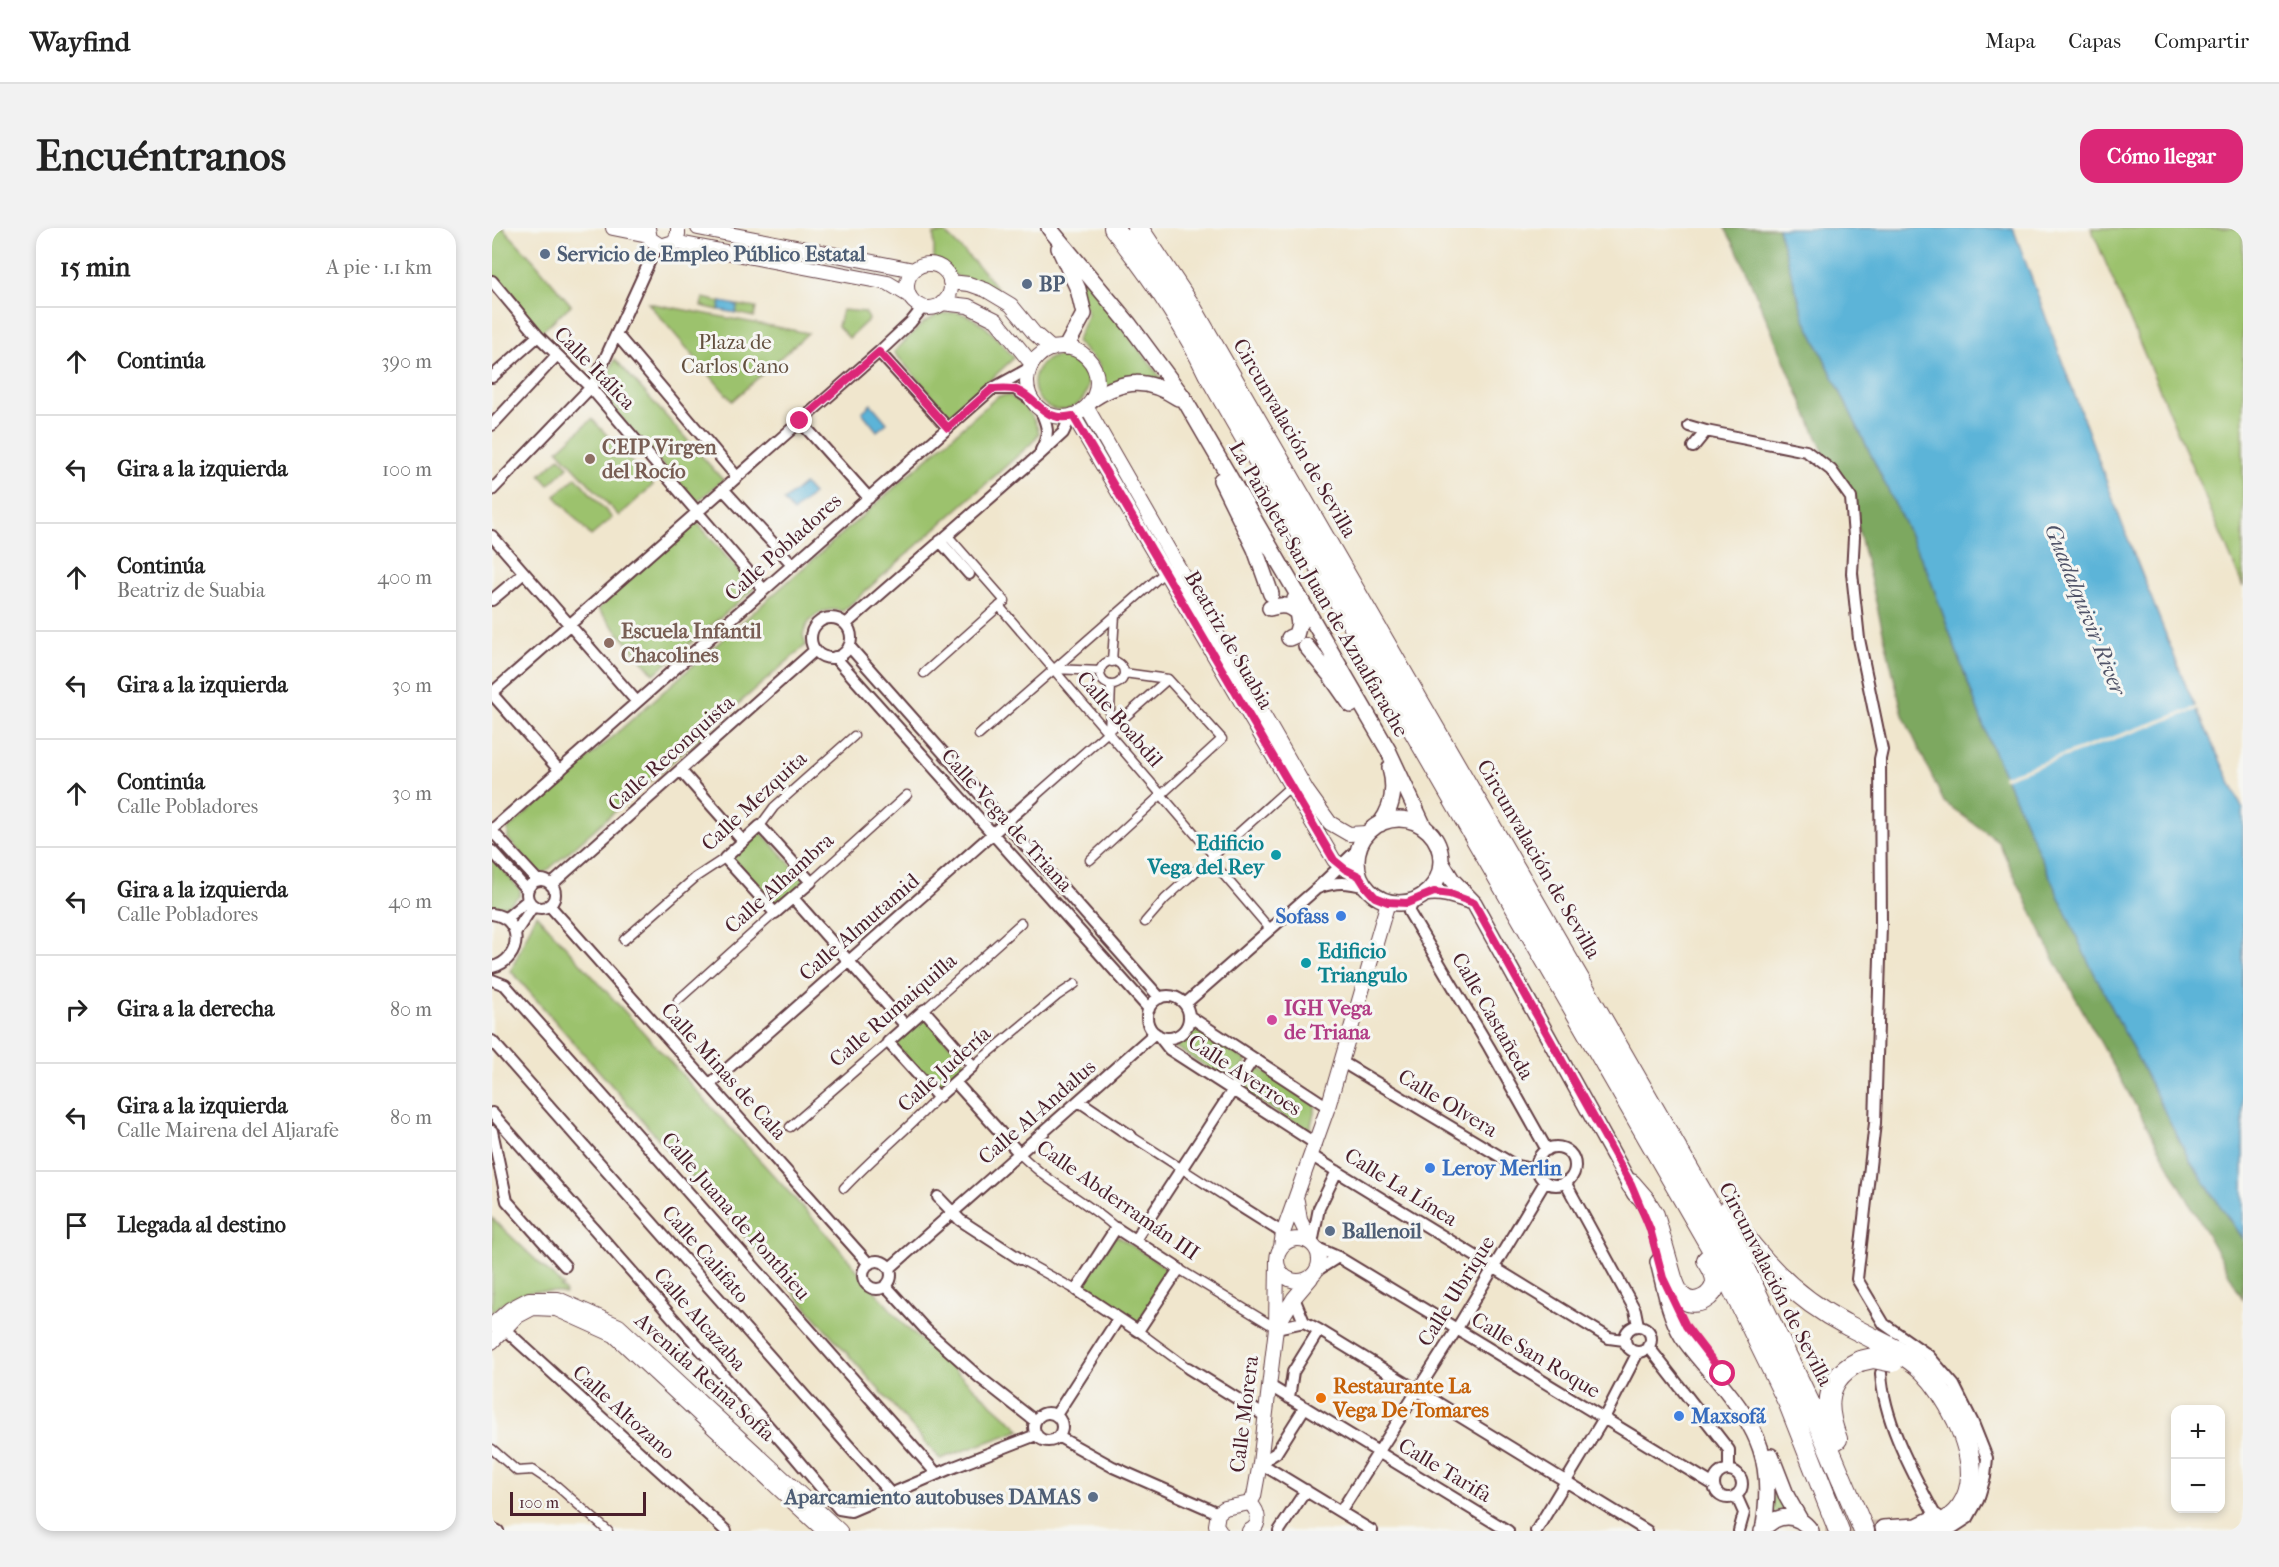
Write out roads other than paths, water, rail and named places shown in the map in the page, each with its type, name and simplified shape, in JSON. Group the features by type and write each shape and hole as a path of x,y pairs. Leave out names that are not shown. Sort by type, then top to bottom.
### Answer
{"highway":[{"path":"1105,228 1123,251 1187,349 1208,373"},
{"name":"Circunvalación de Sevilla","path":"1114,228 1198,352 1719,1261 1770,1363 1803,1437 1816,1527"},
{"name":"Circunvalación de Sevilla","path":"1138,228 1192,309 1753,1282 1810,1404 1851,1500 1874,1530"},
{"path":"1146,228 1192,309"},
{"path":"1660,1118 1686,1142 1728,1214 1759,1255 1815,1307 1847,1325 1889,1361"},
{"path":"1631,1184 1654,1215 1676,1288 1685,1300 1697,1302 1703,1300 1714,1289 1716,1282 1714,1275 1671,1194 1654,1147"},
{"path":"1851,1500 1850,1471 1829,1413 1829,1400 1834,1381 1841,1372 1860,1361 1873,1358 1889,1361 1910,1371 1929,1390 1947,1422 1961,1460 1962,1471 1956,1494 1937,1526"},
{"path":"1842,1479 1846,1505 1855,1531"}],"main road":[{"path":"1050,228 1078,289 1084,314 1059,348"},
{"name":"La Pañoleta-San Juan de Aznalfarache","path":"1050,228 1129,324 1169,377 1197,420 1388,750 1424,828"},
{"name":"La Pañoleta-San Juan de Aznalfarache","path":"1169,377 1178,398 1298,613 1386,756 1394,788 1389,813 1380,824"},
{"path":"1090,403 1111,387 1134,382 1159,386 1178,398"},
{"path":"1195,426 1255,549 1271,601 1289,606 1298,613 1333,655"},
{"path":"1262,533 1268,550 1297,603 1299,624 1296,635 1289,638"},
{"path":"1306,646 1373,734"},
{"path":"1474,903 1450,894 1434,892 1400,903 1388,902 1375,897 1362,882 1357,862 1359,848 1367,833 1380,824 1402,819 1424,828 1435,839 1441,862 1452,880 1474,903 1631,1184 1650,1229 1674,1320 1684,1338 1747,1418 1762,1449 1768,1486 1762,1531"},
{"path":"1419,898 1435,883 1441,862"},
{"path":"1663,1278 1686,1326 1762,1430 1787,1497 1816,1527"},
{"path":"1762,1531 1775,1519 1784,1517 1816,1527"},
{"path":"1874,1530 1937,1526"}],"street":[{"path":"613,228 651,236 666,246 674,242 678,228"},
{"path":"698,228 914,270"},
{"path":"492,490 591,388 617,335 651,236"},
{"path":"674,242 888,283 909,295"},
{"path":"942,303 949,293 950,282 943,270 936,266 924,265 914,270 907,282 912,301 923,307 933,307 942,303 969,306 996,320 1031,366"},
{"path":"846,624 1038,456 1063,433 1072,416 1090,403 1097,379 1090,361 1075,350 1059,348 1034,333 1011,305 986,290 969,284 950,282"},
{"name":"Calle Itálica","path":"494,287 538,336 591,388 764,590"},
{"path":"560,771 492,694 879,352 911,322 923,307"},
{"name":"Calle Itálica","path":"617,335 737,477"},
{"path":"492,377 538,336"},
{"path":"1038,456 1047,438 1047,425 1028,390 1027,379 1031,366 1038,357 1059,348"},
{"path":"879,352 948,428"},
{"path":"492,425 557,355"},
{"name":"Calle Pobladores","path":"492,831 992,389 1031,366"},
{"path":"992,389 1015,389 1050,415 1072,416"},
{"name":"Beatriz de Suabia","path":"1090,403 1307,791 1330,823 1349,834 1367,833"},
{"name":"Beatriz de Suabia","path":"1072,416 1334,860 1362,882"},
{"path":"800,421 869,498"},
{"path":"1689,426 1806,451 1831,470 1851,498 1854,537 1852,573 1859,639 1882,750 1880,759 1881,926 1875,1122 1857,1279 1884,1324 1928,1355 1954,1385 1973,1423 1987,1458 1985,1477 1978,1500 1968,1518 1937,1526 1891,1421 1881,1386 1889,1361"},
{"path":"1693,447 1706,431"},
{"path":"723,489 793,565"},
{"path":"492,536 637,702"},
{"path":"943,538 969,574"},
{"name":"Calle Boabdil","path":"943,538 1002,603 1053,669 1161,795 1270,929"},
{"path":"979,735 1165,572"},
{"path":"492,600 524,573"},
{"path":"924,673 1002,603"},
{"path":"1112,662 1115,615"},
{"path":"833,618 846,624 851,636 849,646 844,653 836,657 822,656 815,650 811,637 813,628 820,621 833,618"},
{"name":"Calle Vega de Triana","path":"849,646 1160,998"},
{"name":"Calle Reconquista","path":"551,885 815,650"},
{"name":"Calle Vega de Triana","path":"836,657 1149,1009"},
{"path":"1112,662 1122,667 1124,673 1118,683 1111,685 1102,679 1101,671 1104,665 1112,662"},
{"path":"1053,669 1101,671"},
{"path":"1090,860 1222,740 1168,680 1124,673"},
{"path":"1034,797 1168,680"},
{"path":"1109,733 1111,685"},
{"name":"Calle Mezquita","path":"624,940 696,877 725,858 760,826 774,807 854,736"},
{"path":"681,771 743,841"},
{"path":"1145,922 1165,899 1291,786"},
{"name":"Calle Alhambra","path":"678,1000 907,795"},
{"name":"Calle Almutamid","path":"709,1085 1034,797"},
{"path":"760,826 811,882"},
{"path":"492,831 537,880 545,880 551,885 555,893 549,905 542,908 529,899 492,851"},
{"path":"1185,1004 1315,890 1359,848"},
{"path":"725,858 775,913"},
{"path":"492,967 503,964 514,951 515,933 537,880"},
{"path":"1315,890 1330,883 1362,882"},
{"path":"793,898 906,1026"},
{"name":"Calle Castañeda","path":"1419,898 1409,912 1489,1047 1546,1150"},
{"path":"505,919 529,899"},
{"name":"Calle Morera","path":"1250,1503 1254,1496 1260,1462 1276,1328 1279,1254 1342,1062 1388,902"},
{"name":"Calle Minas de Cala","path":"549,905 869,1264"},
{"path":"492,914 505,919 515,933"},
{"name":"Calle Rumaiquilla","path":"790,1127 1021,923"},
{"name":"Calle Juana de Ponthieu","path":"492,980 505,985 937,1474"},
{"name":"Calle Judería","path":"844,1188 867,1163 912,1125 938,1097 973,1066 1075,984"},
{"path":"1173,997 1185,1004 1189,1016 1186,1028 1177,1036 1165,1038 1156,1034 1148,1022 1149,1009 1160,998 1173,997"},
{"path":"924,1010 973,1066"},
{"name":"Calle Averroes","path":"1189,1016 1328,1107"},
{"name":"Calle Averroes","path":"1156,1034 1169,1049 1234,1089 1314,1150"},
{"name":"Calle Al-Andalus","path":"890,1268 1156,1034"},
{"name":"Calle Califato","path":"492,1041 891,1494"},
{"path":"888,1042 938,1097"},
{"path":"1136,1240 1252,1059"},
{"name":"Calle Olvera","path":"1342,1062 1516,1166 1537,1170"},
{"name":"Calle Abderramán III","path":"955,1082 1039,1173 1097,1211 1116,1228 1276,1328"},
{"path":"1079,1101 1284,1233"},
{"name":"Calle Alcazaba","path":"492,1113 839,1509 851,1511 1036,1435"},
{"path":"492,1131 507,1201 565,1266"},
{"path":"1564,1149 1572,1157 1573,1174 1565,1182 1555,1185 1545,1182 1537,1170 1539,1159 1546,1150 1564,1149"},
{"name":"Calle La Línea","path":"1314,1150 1337,1171 1494,1268 1609,1338 1624,1340"},
{"path":"1313,1245 1319,1208 1337,1171"},
{"name":"Calle Ubrique","path":"1341,1511 1456,1330 1545,1182"},
{"path":"1565,1182 1635,1310 1638,1325 1649,1332 1651,1340 1648,1346 1638,1352 1628,1348 1624,1340 1626,1331 1638,1325"},
{"path":"938,1197 963,1223 1020,1259 1076,1290 1188,1368 1265,1416"},
{"path":"1297,1200 1300,1220 1319,1262 1315,1272"},
{"path":"1076,1290 1116,1228"},
{"path":"1313,1245 1295,1239 1279,1254 1280,1272 1288,1279 1300,1281 1338,1257"},
{"name":"Calle San Roque","path":"1313,1245 1338,1257 1714,1485"},
{"path":"880,1261 890,1268 891,1276 886,1286 878,1289 866,1284 864,1271 869,1264 880,1261"},
{"path":"1138,1331 1179,1269"},
{"name":"Calle Morera","path":"1276,1328 1294,1298 1315,1272"},
{"path":"886,1286 926,1330 979,1377 1035,1421 1036,1435 1050,1442 1059,1437 1063,1425 1056,1415 1046,1413 1035,1421"},
{"path":"1294,1298 1304,1322 1647,1531"},
{"name":"Avenida Reina Sofía","path":"492,1342 497,1325 510,1309 529,1299 558,1299 619,1326 840,1531"},
{"name":"Avenida Reina Sofía","path":"497,1325 532,1308 556,1309 614,1335 824,1531"},
{"path":"1056,1415 1118,1319"},
{"path":"1276,1328 1304,1322"},
{"name":"Calle Altozano","path":"497,1325 726,1531"},
{"path":"1289,1398 1293,1372 1319,1330"},
{"path":"1648,1346 1729,1450 1729,1470"},
{"path":"1536,1531 1604,1418 1638,1352"},
{"name":"Calle Tarifa","path":"1269,1386 1508,1531"},
{"path":"1305,1407 1276,1452 1260,1462 1372,1531"},
{"path":"1059,1437 1215,1525 1225,1508 1250,1503 1257,1513 1258,1520 1252,1530"},
{"path":"492,1449 517,1471 533,1470 557,1486 608,1531"},
{"path":"1724,1470 1729,1470 1737,1473 1742,1481 1740,1490 1730,1498 1721,1496 1714,1485 1716,1476 1724,1470"},
{"path":"1279,1531 1306,1490"},
{"path":"1736,1495 1744,1513 1739,1531"},
{"path":"492,1528 498,1531"}],"water":[{"name":"Guadalquivir River","path":"1778,228 2013,228 2121,521 2186,686 2243,810 2243,1240 2189,1159 2084,953 1989,741 1927,570 1804,317"},
{"path":"721,302 737,305 736,313 719,310"},
{"path":"871,404 887,423 877,431 862,412"},
{"path":"804,484 813,494 793,512 784,501"}],"tunnel":[{"path":"1825,1528 1883,1528"}],"place":[{"name":"Servicio de Empleo Público Estatal","path":"545,254"},
{"name":"BP","path":"1027,284"},
{"name":"CEIP Virgen del Rocío","path":"590,459"},
{"name":"Escuela Infantil Chacolines","path":"609,643"},
{"name":"Edificio Vega del Rey","path":"1276,855"},
{"name":"Sofass","path":"1341,916"},
{"name":"Edificio Triangulo","path":"1306,963"},
{"name":"IGH Vega de Triana","path":"1272,1020"},
{"name":"Leroy Merlin","path":"1430,1168"},
{"name":"Ballenoil","path":"1330,1231"},
{"name":"Restaurante La Vega De Tomares","path":"1321,1398"},
{"name":"Maxsofá","path":"1679,1416"},
{"name":"Aparcamiento autobuses DAMAS","path":"1093,1497"}],"park label":[{"name":"Plaza de Carlos Cano","path":"735,354"}]}
